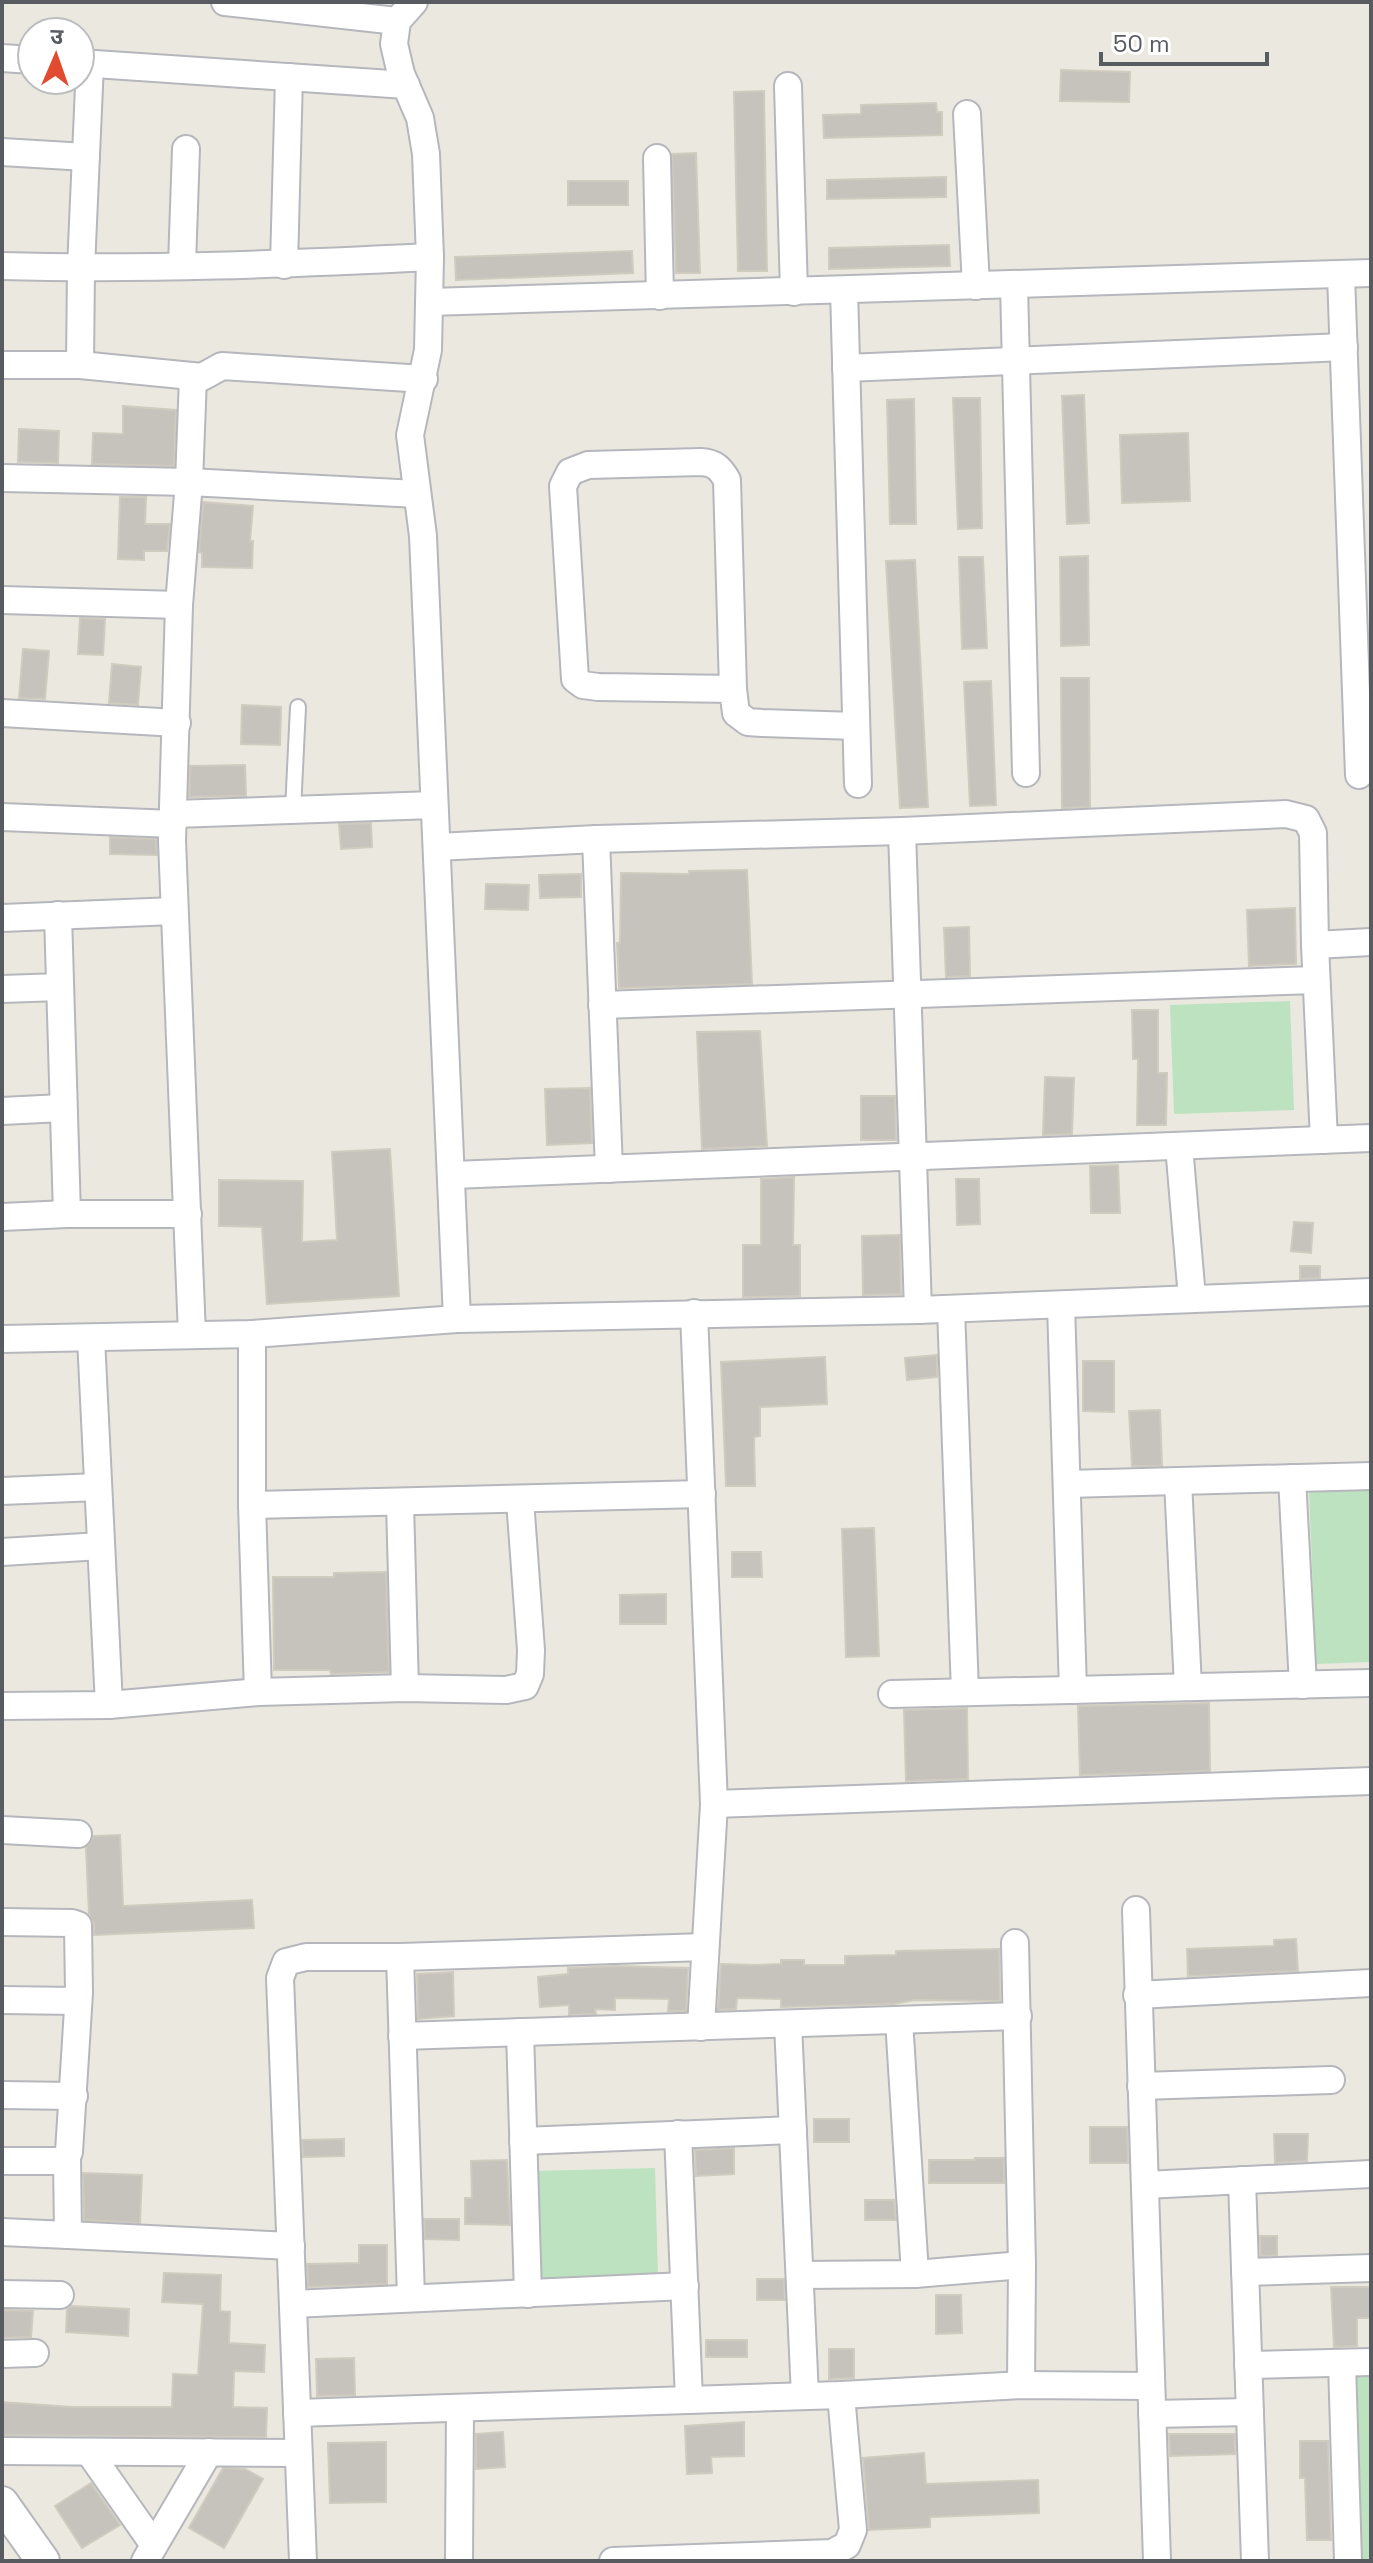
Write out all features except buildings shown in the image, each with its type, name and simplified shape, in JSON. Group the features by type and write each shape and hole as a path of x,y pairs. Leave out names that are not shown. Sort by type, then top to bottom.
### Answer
{"street":[{"path":"225,2 405,11 394,44 420,118 426,154 430,302 424,379 410,435 423,536 457,1319"},
{"path":"96,65 406,85"},
{"path":"284,265 289,77"},
{"path":"788,86 794,292"},
{"path":"80,365 85,96"},
{"path":"967,114 976,286"},
{"path":"182,265 186,149"},
{"path":"2,152 86,157"},
{"path":"657,158 660,296"},
{"path":"2,266 284,265 430,257"},
{"path":"430,302 1371,273"},
{"path":"1341,275 1359,775"},
{"path":"1014,285 1026,773"},
{"path":"844,290 858,784"},
{"path":"846,368 1344,347"},
{"path":"2,365 80,365 193,377 202,377 222,366 424,379"},
{"path":"192,1335 173,819 179,605 189,482 193,377"},
{"path":"733,689 598,687 583,685 575,679 563,486 570,472 588,465 713,463 727,480 736,713 748,722 856,726"},
{"path":"2,478 189,482 417,494"},
{"path":"2,600 179,605"},
{"path":"2,713 177,723"},
{"path":"2,817 173,819 293,810 434,805"},
{"path":"437,847 1286,814 1306,819 1313,833 1324,1140"},
{"path":"902,831 918,1310"},
{"path":"596,839 609,1169"},
{"path":"2,918 174,911"},
{"path":"58,915 67,1214"},
{"path":"1315,945 1371,942"},
{"path":"602,1005 1316,980"},
{"path":"2,989 60,987"},
{"path":"2,1111 62,1108"},
{"path":"453,1175 1371,1138"},
{"path":"1179,1146 1192,1298"},
{"path":"2,1217 188,1214"},
{"path":"2,1339 252,1334 457,1319 918,1310 1371,1292"},
{"path":"1061,1305 1073,1690"},
{"path":"951,1309 965,1692"},
{"path":"694,1313 714,1804 701,2027"},
{"path":"252,1334 252,1505 258,1692"},
{"path":"91,1338 109,1705"},
{"path":"1067,1484 1371,1476"},
{"path":"1292,1478 1303,1685"},
{"path":"1178,1481 1188,1687"},
{"path":"2,1491 98,1487"},
{"path":"252,1505 702,1494"},
{"path":"2,1706 109,1705 258,1692 405,1688 506,1690 525,1686 530,1674 531,1650 520,1500"},
{"path":"400,1503 405,1688"},
{"path":"2,1552 101,1546"},
{"path":"892,1694 1371,1683"},
{"path":"714,1804 1371,1781"},
{"path":"2,1830 78,1834"},
{"path":"1136,1910 1157,2561"},
{"path":"2,1922 78,1925 74,2096 67,2157 68,2235"},
{"path":"1015,1943 1022,2265 1021,2385"},
{"path":"303,2561 280,1978 286,1962 306,1957 705,1947"},
{"path":"400,1957 411,2298"},
{"path":"1137,1995 1371,1983"},
{"path":"2,2000 78,2001"},
{"path":"402,2036 1018,2016"},
{"path":"899,2020 915,2274"},
{"path":"788,2024 805,2396"},
{"path":"520,2032 528,2294"},
{"path":"1141,2086 1331,2080"},
{"path":"2,2095 74,2096"},
{"path":"523,2141 793,2130"},
{"path":"678,2134 689,2400"},
{"path":"2,2161 51,2162 67,2157"},
{"path":"1145,2185 1371,2174"},
{"path":"1242,2180 1255,2561"},
{"path":"2,2232 291,2246"},
{"path":"800,2275 915,2274 1022,2265"},
{"path":"1245,2272 1371,2268"},
{"path":"293,2304 685,2286"},
{"path":"2,2294 60,2295"},
{"path":"2,2354 35,2353"},
{"path":"1248,2365 1371,2362"},
{"path":"1342,2363 1348,2561"},
{"path":"297,2413 841,2395 1021,2385 1151,2386"},
{"path":"613,2561 772,2558 832,2553 847,2545 853,2530 841,2395"},
{"path":"459,2561 460,2408"},
{"path":"1152,2414 1250,2412"},
{"path":"2,2451 298,2453"},
{"path":"89,2452 150,2553 209,2452"},
{"path":"4,2508 43,2561"}],"lane":[{"path":"293,810 298,707"}],"green space":[{"path":"1290,1001 1294,1110 1174,1114 1170,1005"},
{"path":"1371,1489 1371,1662 1316,1664 1309,1491"},
{"path":"655,2168 658,2276 538,2280 535,2171"},
{"path":"1353,2373 1371,2373 1371,2561 1357,2561"}]}
